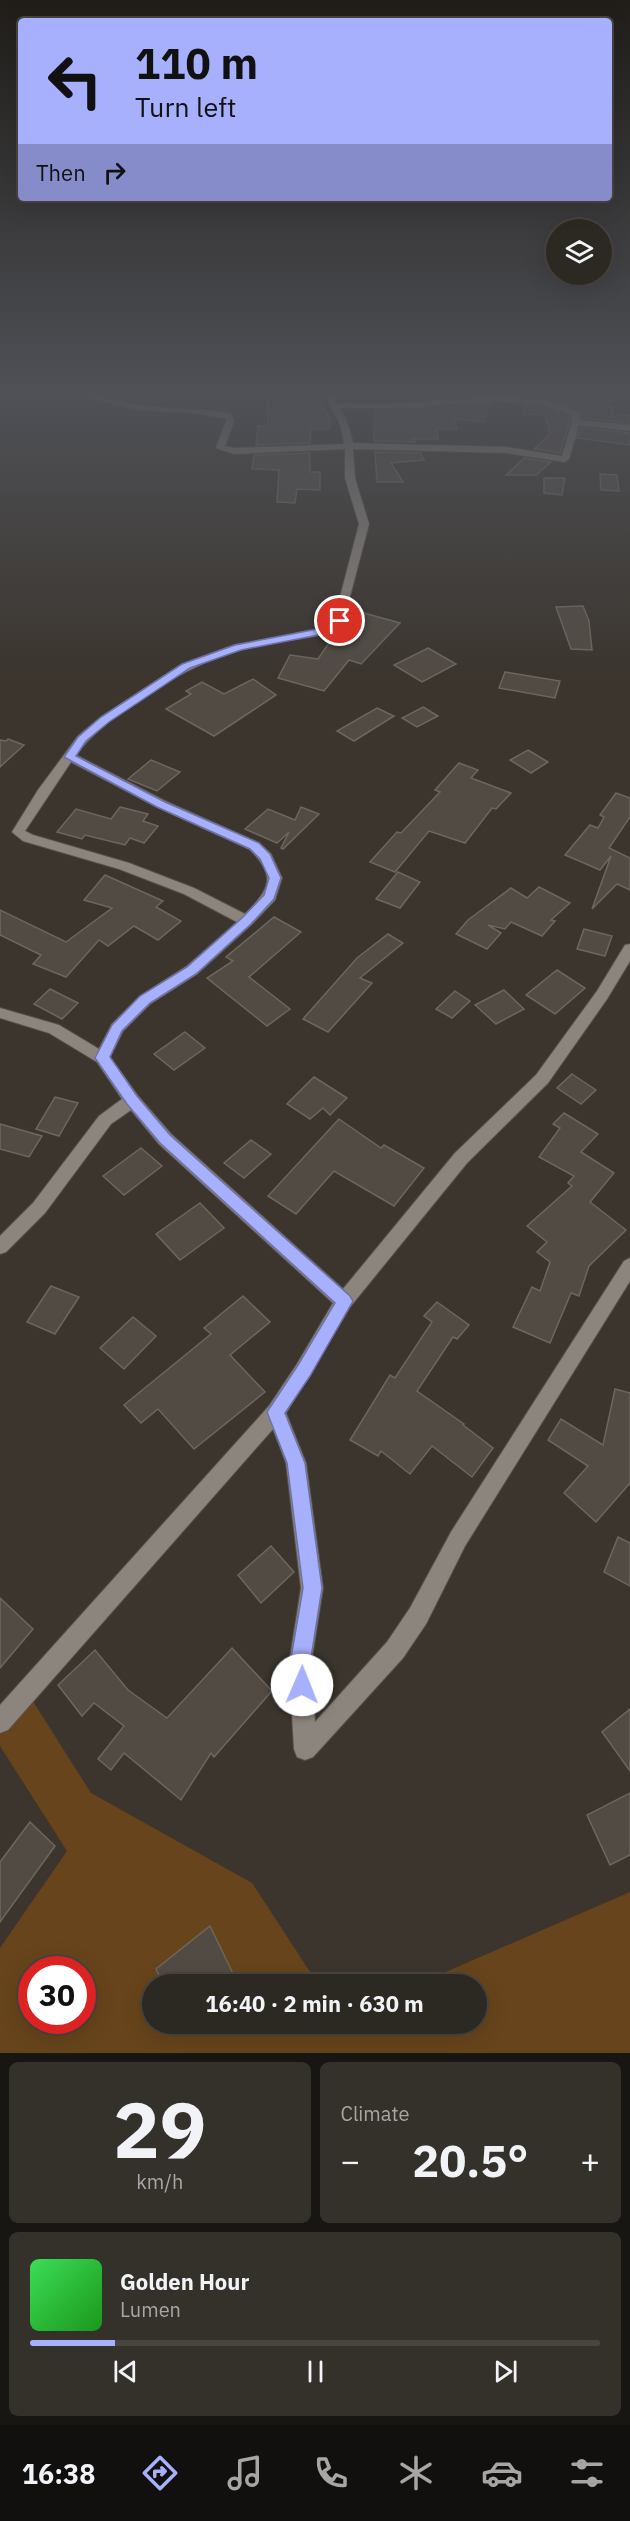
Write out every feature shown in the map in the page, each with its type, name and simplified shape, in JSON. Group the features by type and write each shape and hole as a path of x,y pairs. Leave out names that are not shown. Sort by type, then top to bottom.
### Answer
{"street":[{"path":"247,921 189,891 124,866 21,835 19,829 82,739 105,719 186,666 238,647 331,630 339,625 364,524 352,486"},
{"path":"70,757 161,804 254,846 266,857 275,878 270,897 247,921 192,970 145,1000 117,1028 102,1058"},
{"path":"0,1722 276,1412 304,1370 344,1301 461,1158 542,1079 602,995 630,949"},
{"path":"0,1013 54,1029 102,1058 132,1100 165,1139 344,1301"},
{"path":"0,1247 39,1208 105,1120 132,1100"},
{"path":"276,1412 296,1463 312,1588 300,1664 304,1749 369,1681 412,1624 459,1539 630,1266"}],"shaded area":[{"path":"27,1692 91,1793 252,1883 311,1974 142,1974 142,2034 487,2034 487,1974 441,1974 630,1892 630,2053 0,2053 0,1948 67,1851 0,1746 0,1722"}],"building":[{"path":"278,486 320,486 320,490 297,489 295,503 277,502"},
{"path":"544,486 564,486 562,495 544,493"},
{"path":"601,486 618,486 619,491 601,490"},
{"path":"583,606 589,621 592,650 571,649 556,607"},
{"path":"364,613 400,623 361,664 349,660 324,691 278,678 290,655 318,659 335,634 344,632"},
{"path":"428,648 456,664 422,682 394,665"},
{"path":"505,672 560,681 555,698 499,688"},
{"path":"253,679 276,695 214,736 166,709 191,694 186,691 202,682 224,694"},
{"path":"423,707 438,716 417,727 402,718"},
{"path":"377,708 394,716 354,741 337,731"},
{"path":"8,739 24,745 0,767 0,740"},
{"path":"528,750 548,762 531,773 510,760"},
{"path":"151,760 180,772 157,791 128,779"},
{"path":"459,763 478,770 471,778 511,793 496,809 492,808 465,843 429,831 395,872 370,862 397,832 401,833 440,792 435,790"},
{"path":"616,793 630,798 630,817 609,848 630,858 630,890 617,884 592,909 611,856 600,870 565,855 590,825 598,828 604,817 600,815"},
{"path":"120,807 148,814 143,821 158,826 144,843 130,838 125,845 85,835 82,839 57,832 76,809 111,819"},
{"path":"301,807 319,814 283,849 281,848 289,832 277,843 245,829 268,809 295,820"},
{"path":"398,872 420,882 400,908 376,899"},
{"path":"105,875 163,901 156,907 181,921 158,940 134,926 108,946 99,940 66,977 33,964 41,955 0,935 0,910 66,942 112,908 84,900"},
{"path":"539,887 570,903 551,920 555,921 542,936 511,922 505,929 488,925 501,933 487,949 456,934 468,920 511,888 527,898"},
{"path":"274,917 301,932 249,977 290,1009 267,1026 207,978 233,961 226,957"},
{"path":"584,929 612,936 605,956 577,949"},
{"path":"388,934 403,943 360,978 372,983 328,1032 303,1019 357,958"},
{"path":"557,970 585,988 555,1014 526,995"},
{"path":"50,989 78,1003 62,1019 34,1004"},
{"path":"504,990 524,1009 496,1024 475,1005"},
{"path":"455,991 470,1001 452,1018 436,1009"},
{"path":"185,1032 205,1048 174,1070 154,1054"},
{"path":"572,1074 596,1090 581,1104 557,1088"},
{"path":"314,1077 347,1098 330,1115 323,1108 310,1119 287,1104"},
{"path":"55,1097 78,1103 59,1136 36,1129"},
{"path":"564,1113 598,1134 581,1152 614,1173 590,1202 626,1230 589,1266 579,1296 571,1293 550,1343 513,1327 532,1287 540,1291 550,1262 537,1252 547,1242 527,1226 572,1186 568,1183 574,1176 539,1157 560,1128 553,1124"},
{"path":"339,1119 381,1148 384,1145 424,1168 394,1206 334,1171 296,1214 268,1196"},
{"path":"0,1124 42,1136 29,1157 0,1149"},
{"path":"251,1140 271,1154 244,1178 224,1163"},
{"path":"141,1148 162,1166 124,1195 103,1176"},
{"path":"200,1203 224,1228 180,1260 156,1234"},
{"path":"51,1286 79,1297 55,1334 27,1322"},
{"path":"243,1296 270,1322 230,1355 265,1392 194,1449 158,1409 141,1423 124,1405 211,1334 204,1328"},
{"path":"437,1302 469,1325 457,1339 453,1337 417,1391 464,1424 493,1448 472,1477 432,1446 410,1474 381,1451 378,1456 350,1440 390,1375 395,1378 432,1322 424,1316"},
{"path":"133,1317 156,1336 124,1369 100,1348"},
{"path":"615,1389 630,1393 630,1483 596,1522 564,1493 588,1466 548,1440 561,1419 603,1445"},
{"path":"618,1537 630,1543 630,1586 604,1572"},
{"path":"271,1546 294,1572 261,1603 238,1575"},
{"path":"0,1598 33,1629 0,1668"},
{"path":"232,1648 272,1691 214,1757 211,1753 181,1800 124,1753 111,1770 98,1759 124,1726 94,1703 82,1716 58,1685 95,1650 128,1690 167,1718"},
{"path":"630,1709 630,1771 602,1732"},
{"path":"630,1793 630,1855 610,1865 587,1815"},
{"path":"30,1822 55,1846 0,1922 0,1862"},
{"path":"210,1926 233,1974 158,1974 156,1969"}],"route":[{"path":"302,1685 300,1664 312,1588 296,1463 276,1412 304,1370 344,1301 165,1139 132,1100 102,1058 117,1028 145,1000 192,970 247,921 270,897 275,878 266,857 254,846 161,804 70,757 82,739 105,719 186,666 238,647 331,630 339,625 340,621"}]}
